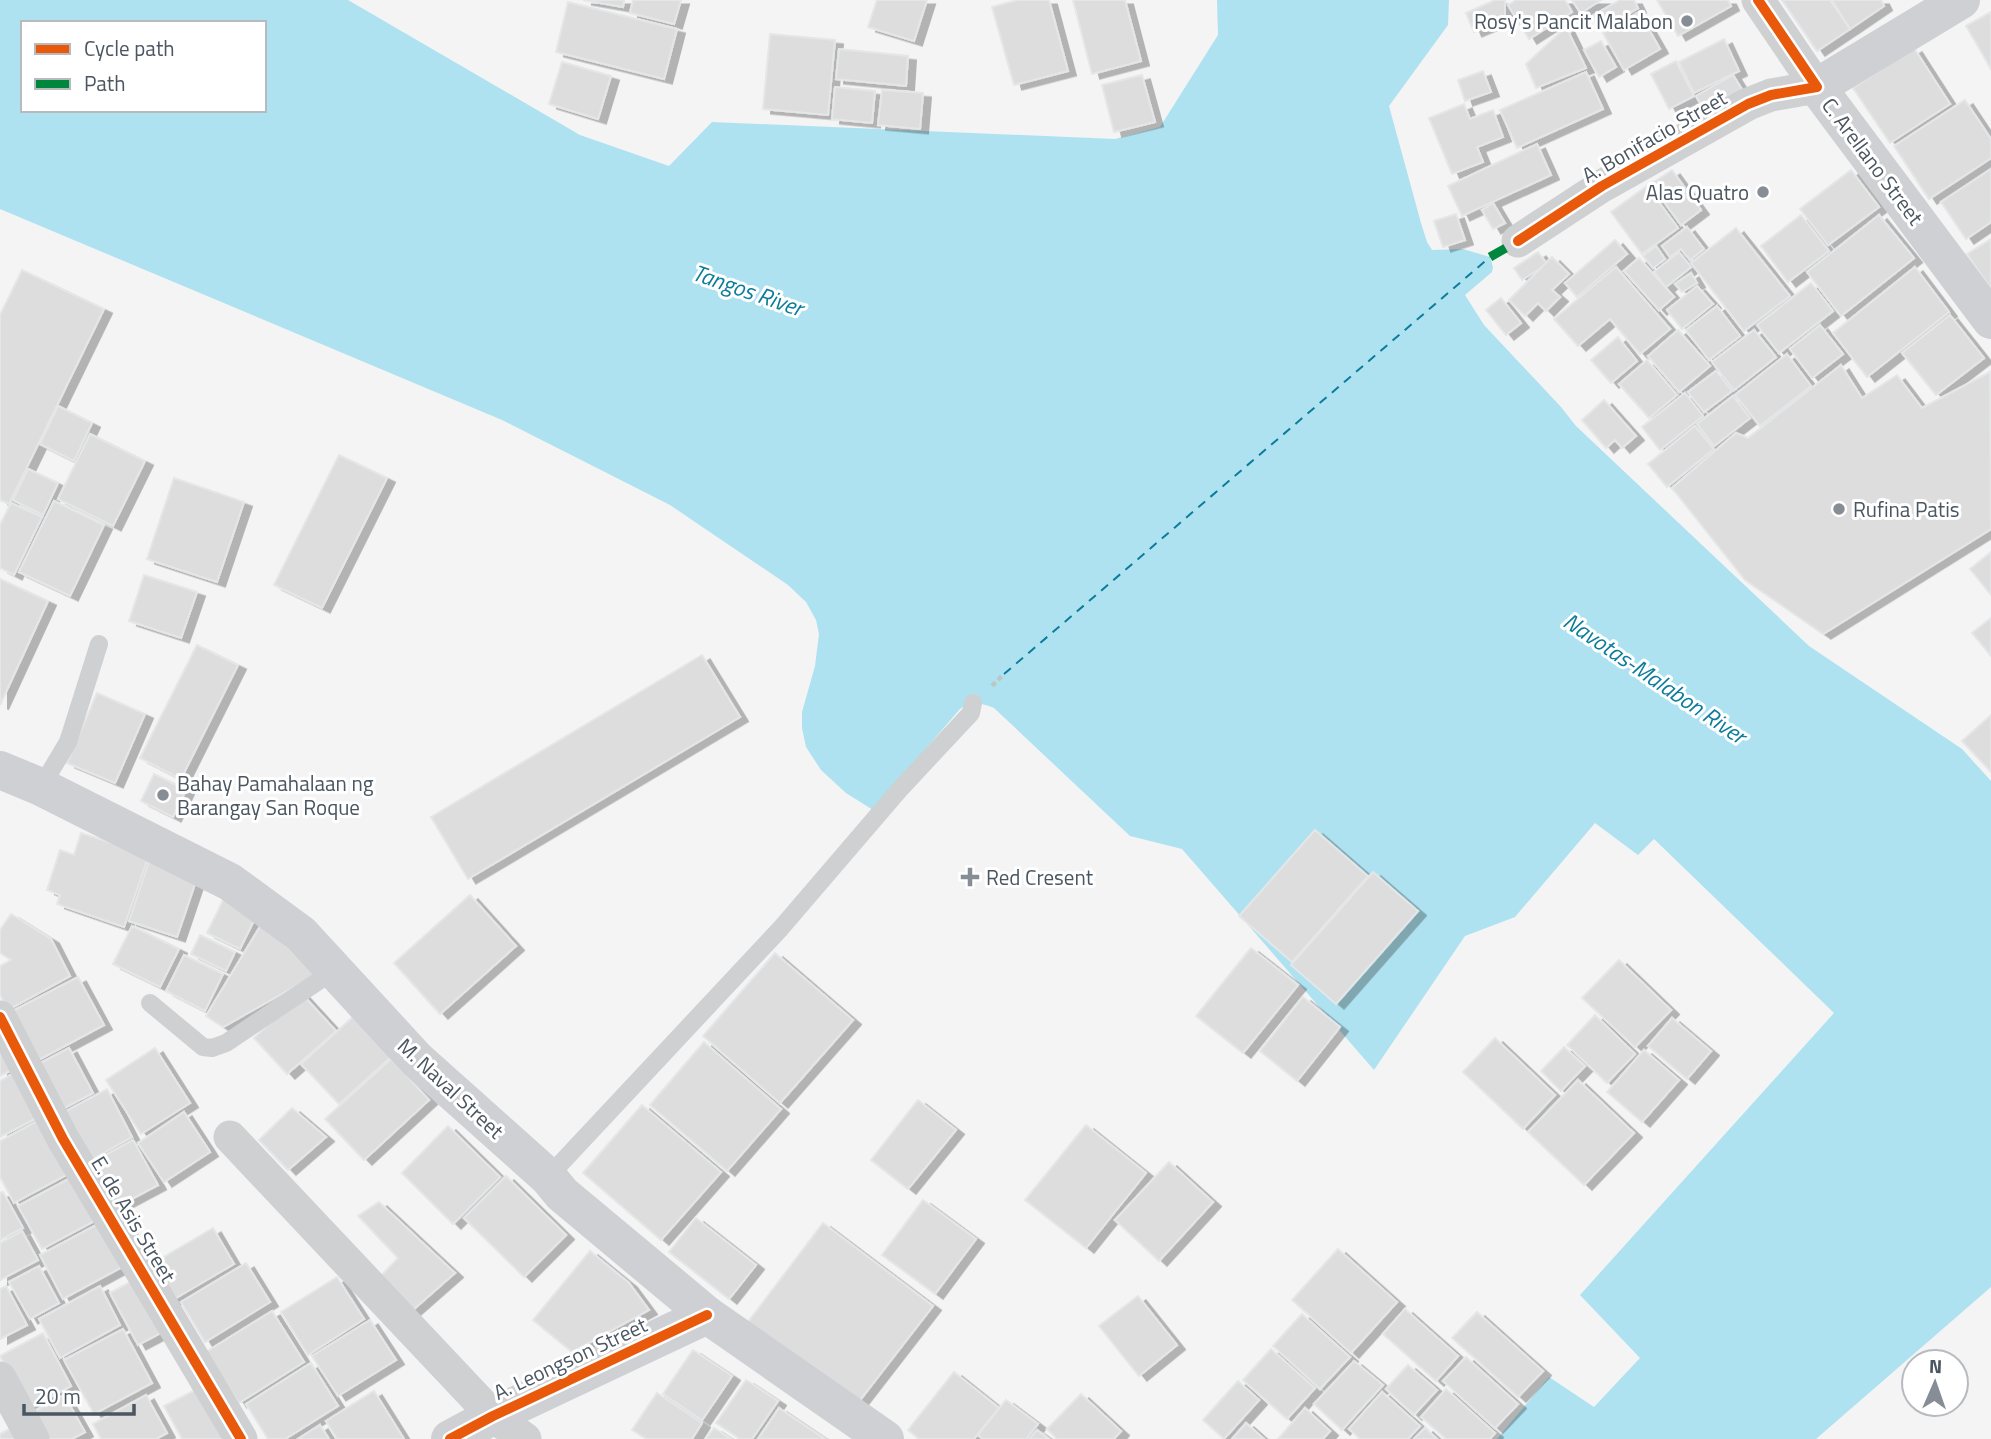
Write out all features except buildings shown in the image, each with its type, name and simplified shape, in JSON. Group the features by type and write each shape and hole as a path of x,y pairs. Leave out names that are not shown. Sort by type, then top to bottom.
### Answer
{"main road":[{"name":"A. Bonifacio Street","path":"1817,87 1961,0"},
{"name":"C. Arellano Street","path":"1817,87 1991,320"},
{"name":"M. Naval Street","path":"13,779 230,881 302,934 417,1060 548,1177 562,1194 707,1315 885,1439"},
{"name":"A. Leongson Street","path":"450,1439 707,1315"}],"street":[{"name":"C. Arellano Street","path":"1758,0 1817,87"},
{"name":"A. Bonifacio Street","path":"1518,241 1602,186 1748,104 1771,95 1817,87"},
{"name":"E. de Asis Street","path":"0,1017 63,1139 241,1439"},
{"path":"230,1137 493,1416 525,1439"},
{"path":"0,1378 8,1412 33,1439"}],"lane":[{"path":"13,779 68,743 99,645"},
{"path":"548,1177 781,928 901,788 971,713 973,703"},
{"path":"150,1003 203,1047 212,1048 226,1044 335,970"}],"water":[{"path":"0,0 348,0 580,135 669,166 712,122 1115,139 1160,127 1218,35 1217,0 1449,0 1448,25 1389,106 1421,223 1432,250 1463,249 1490,257 1492,272 1465,295 1484,325 1576,426 1809,646 1962,749 1991,781 1991,1287 1921,1348 1900,1348 1900,1366 1816,1439 1497,1439 1549,1377 1594,1407 1640,1358 1580,1295 1834,1013 1654,839 1638,855 1595,823 1515,917 1465,936 1374,1070 1182,849 1130,836 994,708 977,704 960,709 873,810 846,793 821,770 806,747 802,728 802,712 815,666 819,634 816,620 806,602 788,585 670,505 502,420 0,209"}],"ferry route":[{"path":"1004,674 1490,257"}],"marked path":[{"path":"1490,257 1518,241"}],"cycle path":[{"path":"1518,241 1602,186 1748,104 1771,95 1817,87 1758,0"},
{"path":"0,1017 63,1139 241,1439"},
{"path":"450,1439 707,1315"}],"place":[{"name":"Rosy's Pancit Malabon","path":"1687,21"},
{"name":"Alas Quatro","path":"1763,192"},
{"name":"Rufina Patis","path":"1839,509"},
{"name":"Bahay Pamahalaan ng Barangay San Roque","path":"163,795"},
{"name":"Red Cresent","path":"970,877"}],"water label":[{"name":"Tangos River","path":"748,290"},
{"name":"Navotas-Malabon River","path":"1655,678"}]}
